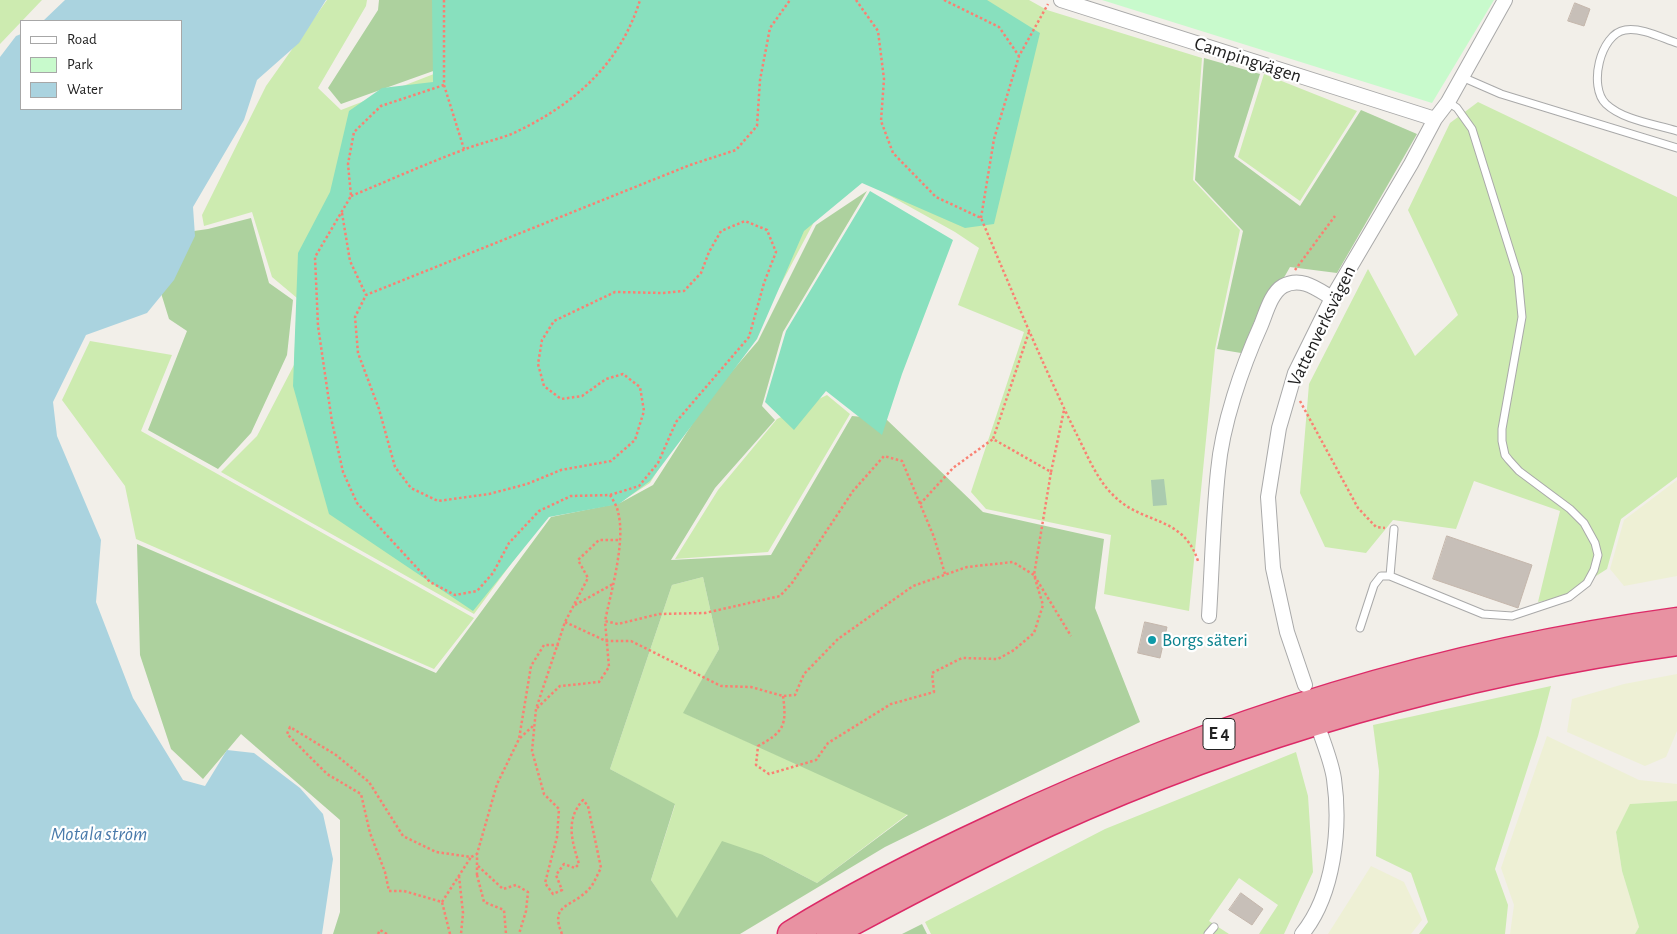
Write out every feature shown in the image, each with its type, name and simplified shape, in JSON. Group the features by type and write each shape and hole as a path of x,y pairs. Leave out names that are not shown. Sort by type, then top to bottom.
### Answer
{"highway":[{"name":"E 4","path":"791,934 938,854 1042,804 1188,745 1346,692 1470,660 1624,628 1677,621"},
{"name":"E 4","path":"830,934 947,871 1050,823 1195,763 1348,712 1472,680 1608,651 1677,642"}],"street":[{"name":"Campingvägen","path":"1062,0 1435,119"},
{"name":"Vattenverksvägen","path":"1305,685 1287,632 1273,568 1268,497 1278,428 1295,373 1332,298 1411,164 1435,119 1448,102 1505,0"},
{"path":"1209,616 1218,470 1235,392 1260,327 1272,300 1282,287 1304,282 1332,298"},
{"path":"1302,934 1309,925 1326,886 1337,835 1334,778 1321,735"}],"lane":[{"path":"1677,43 1634,29 1623,30 1609,40 1601,56 1596,80 1604,102 1616,112 1677,132"},
{"path":"1462,77 1500,94 1677,148"},
{"path":"1360,628 1374,585 1381,576 1390,576 1483,614 1512,616 1569,597 1587,583 1594,570 1598,555 1595,543 1584,523 1570,509 1519,471 1505,455 1502,429 1522,317 1518,276 1472,129 1457,108 1448,102"},
{"path":"1390,576 1394,529"},
{"path":"1208,934 1214,927"}],"path":[{"path":"444,0 444,85 464,149"},
{"path":"351,196 464,149 519,131 570,99 604,69 633,22 640,0"},
{"path":"444,85 381,106 354,132 348,164 351,196 315,257 318,326 332,422 343,472 357,503 430,582 456,595 477,591 493,573 509,542 539,511 571,496 610,495 639,486 658,463 676,422 750,337 764,283 776,252 768,230 745,221 721,231 709,252 701,273 684,291 663,293 615,292 554,321 542,340 538,364 544,386 561,399 582,396 606,379 623,374 640,387 644,411 635,440 611,462 561,470 527,484 489,494 438,501 410,488 395,467 379,409 358,353 355,317 366,294 690,165 736,150 757,126 760,80 770,28 790,0"},
{"path":"856,0 878,31 884,79 881,121 893,153 936,197 981,218"},
{"path":"944,0 999,27 1019,56"},
{"path":"1050,0 1019,56 994,139 981,218 1029,331 1098,475 1114,497 1136,512 1166,523 1187,538 1201,569 1212,573"},
{"path":"342,213 350,261 366,294"},
{"path":"1282,287 1335,216"},
{"path":"920,505 953,468 993,439 1029,331"},
{"path":"1292,385 1358,508 1376,527 1394,529"},
{"path":"783,696 786,716 776,736 758,746 756,765 770,774 816,760 828,743 891,704 934,692 932,673 962,658 998,659 1014,650 1034,633 1043,605 1034,575 1051,472 1065,409"},
{"path":"993,439 1051,472"},
{"path":"605,621 618,624 659,614 705,613 780,596 792,583 853,491 884,456 902,461 934,537 944,574"},
{"path":"536,709 560,686 599,682 608,667 605,621 618,565 619,540 618,513 610,495"},
{"path":"562,934 556,920 559,911 589,889 601,868 588,806 582,800 573,810 571,828 572,842 579,864 575,868 564,864 556,875 562,890 553,894 545,882 557,837 559,809 544,794 532,751 536,709 565,622 588,578 578,560 598,540 619,540"},
{"path":"565,622 606,641 631,641 721,686 751,687 783,696 795,695 804,674 838,639 913,586 967,567 1012,562 1034,575 1071,636"},
{"path":"574,605 613,584"},
{"path":"477,875 478,854 497,784 519,739 530,666 544,645 559,644"},
{"path":"519,739 535,724"},
{"path":"442,902 404,891 389,891 386,872 370,833 361,794 327,774 287,734 290,727 336,755 369,782 403,836 436,852 471,857 478,854"},
{"path":"450,934 442,902 471,857"},
{"path":"506,934 504,910 484,902 477,875 477,866 503,889 516,885 528,892 526,911 519,934"},
{"path":"459,876 463,913 460,934"},
{"path":"378,934 380,930 387,934"}],"green space":[{"path":"0,0 42,0 23,20 20,20 20,23 0,44"},
{"path":"327,0 367,0 366,6 318,88 341,110 439,72 437,0 1029,0 1047,10 1202,58 1193,180 1240,230 1215,349 1189,611 1104,594 1111,535 986,509 971,492 1024,332 958,305 979,248 955,232 858,178 815,220 752,339 706,392 650,483 622,501 547,515 474,614 221,472 257,436 294,365 297,298 272,277 252,212 204,226 202,215 266,86"},
{"path":"379,0 433,0 436,70 341,104 328,88 378,10"},
{"path":"432,0 987,0 1040,33 994,224 965,228 862,183 804,231 757,339 650,481 619,504 549,517 473,611 329,514 293,386 298,253 330,192 349,111 382,88 433,82"},
{"path":"1102,0 1494,0 1432,103"},
{"path":"1204,58 1260,74 1234,157 1300,206 1361,110 1417,134 1337,273 1290,267 1241,353 1217,349 1243,231 1195,180"},
{"path":"1264,74 1357,111 1300,201 1238,157"},
{"path":"1478,102 1677,197 1677,477 1621,519 1607,569 1563,597 1538,602 1560,511 1474,481 1456,529 1393,520 1366,553 1325,547 1300,493 1309,384 1368,269 1415,356 1458,315 1408,210 1450,123"},
{"path":"867,191 783,332 762,406 775,420 715,488 671,560 771,555 852,416 886,419 983,512 1104,539 1095,608 1140,722 885,847 740,934 333,934 340,912 340,820 241,734 203,779 171,749 140,655 137,544 436,673 551,517 620,503 653,485 709,398 758,341 816,225","holes":["703,577 719,649 683,713 908,815 817,883 763,855 722,841 677,918 651,880 675,804 610,769 672,585"]},
{"path":"870,191 953,240 902,374 882,435 826,391 794,430 765,402 786,331"},
{"path":"251,218 269,283 293,300 287,355 251,433 218,469 148,430 187,331 169,319 144,238 208,229"},
{"path":"90,341 172,355 141,431 474,618 434,669 136,539 125,486 62,400"},
{"path":"827,395 850,414 768,552 675,559 718,490 777,419"},
{"path":"1164,479 1167,505 1153,506 1151,480"},
{"path":"1677,480 1677,576 1624,586 1610,569 1624,520"},
{"path":"703,577 719,649 684,713 908,814 817,883 763,855 691,895 677,919 651,880 675,805 610,769 672,585"},
{"path":"1677,674 1677,731 1666,757 1645,766 1567,732 1572,699 1624,684"},
{"path":"1551,686 1538,736 1495,869 1508,905 1505,934 1419,934 1428,922 1411,873 1376,856 1379,771 1373,725"},
{"path":"1547,736 1639,780 1677,784 1677,801 1631,804 1616,832 1622,871 1639,927 1635,934 1510,934 1514,905 1501,868"},
{"path":"1296,752 1308,796 1313,872 1284,934 1259,934 1278,905 1239,878 1209,921 1229,934 931,934 925,922 1105,829"},
{"path":"1677,801 1677,934 1635,934 1639,927 1622,871 1616,832 1630,804"},
{"path":"1371,866 1404,882 1422,920 1411,934 1328,934"},
{"path":"922,924 927,934 902,934"}],"water":[{"name":"Motala ström","path":"65,0 326,0 299,43 257,80 244,120 193,207 195,236 174,280 147,313 86,335 53,402 57,436 101,540 96,602 133,698 183,780 205,786 227,750 254,753 300,788 323,814 333,859 322,934 0,934 0,57 16,36 20,34 20,110 182,110 182,20 44,20"}],"building":[{"path":"1575,3 1590,9 1584,26 1568,21"},
{"path":"1447,536 1532,565 1518,608 1433,579"},
{"name":"Borgs säteri","path":"1145,622 1167,627 1160,658 1138,653"},
{"path":"1241,893 1263,909 1252,925 1229,910"}],"place":[{"name":"Borgs säteri","path":"1152,640"}]}
